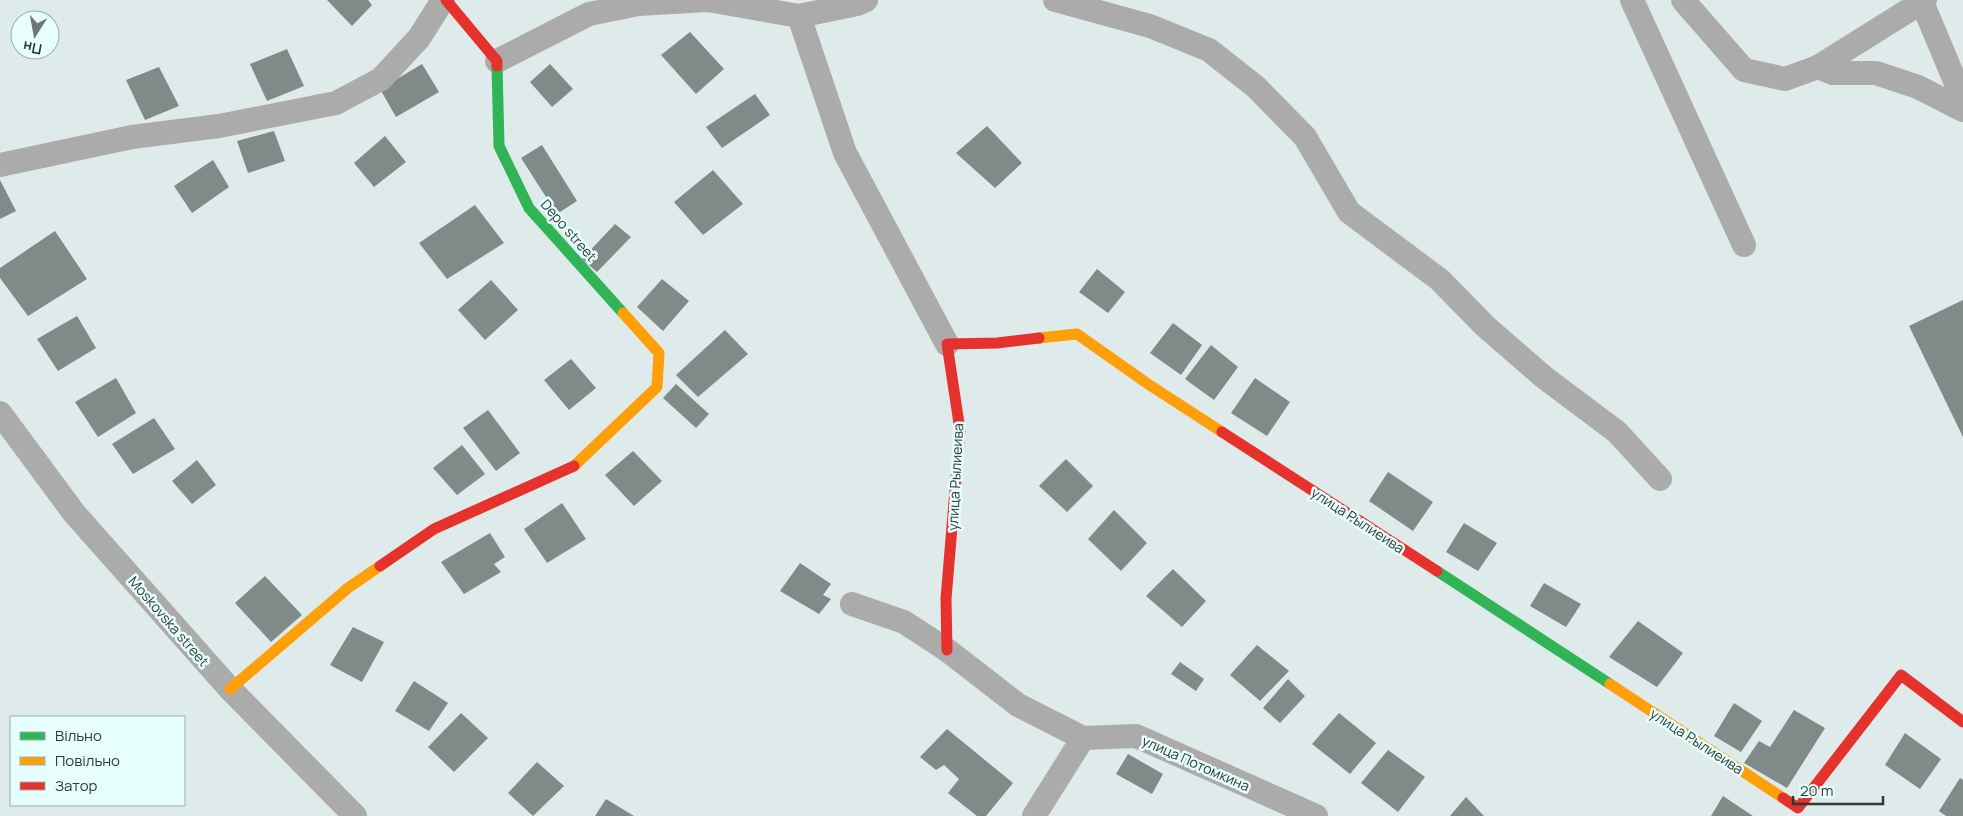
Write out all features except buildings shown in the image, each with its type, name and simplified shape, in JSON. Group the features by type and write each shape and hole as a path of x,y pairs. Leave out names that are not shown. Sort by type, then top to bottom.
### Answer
{"street":[{"path":"0,165 132,137 219,126 336,103 381,79 419,38 445,0 497,60 589,14 638,4 708,0 799,16 857,4 866,0"},
{"path":"1055,0 1150,26 1209,50 1250,82 1305,138 1349,212 1440,280 1486,326 1545,378 1617,432 1660,479"},
{"path":"1632,0 1744,245"},
{"path":"1683,0 1744,70 1785,79 1818,67 1923,1 1963,100"},
{"path":"799,16 845,153 947,344"},
{"name":"Depo street","path":"230,689 348,588 434,529 574,466 657,387 659,353 529,208 499,146 497,60"},
{"path":"1818,67 1833,73 1876,72 1918,87 1963,110"},
{"name":"улица Рылиеива","path":"947,650 946,600 960,430 947,344 997,343 1076,334 1148,384 1527,629 1795,812 1901,675 1963,722"},
{"name":"Moskovska street","path":"0,412 74,513 230,689 355,816"},
{"name":"улица Потомкина","path":"852,604 904,622 947,650 1018,705 1083,738 1136,736 1316,816"},
{"path":"1034,816 1083,738"}],"traffic: fast":[{"path":"497,66 499,146 529,208 623,313"},
{"path":"1437,571 1610,684"}],"traffic: slow":[{"path":"574,466 657,387 659,353 623,313"},
{"path":"1039,338 1077,334 1148,384 1222,432"},
{"path":"230,689 348,588 380,566"},
{"path":"1610,684 1783,798"}],"traffic: jam":[{"path":"446,0 497,61 497,66"},
{"path":"947,650 946,599 960,430 947,344 997,343 1039,338"},
{"path":"1222,432 1437,571"},
{"path":"380,566 434,529 574,466"},
{"path":"1783,798 1798,808 1901,675 1963,722"}]}
